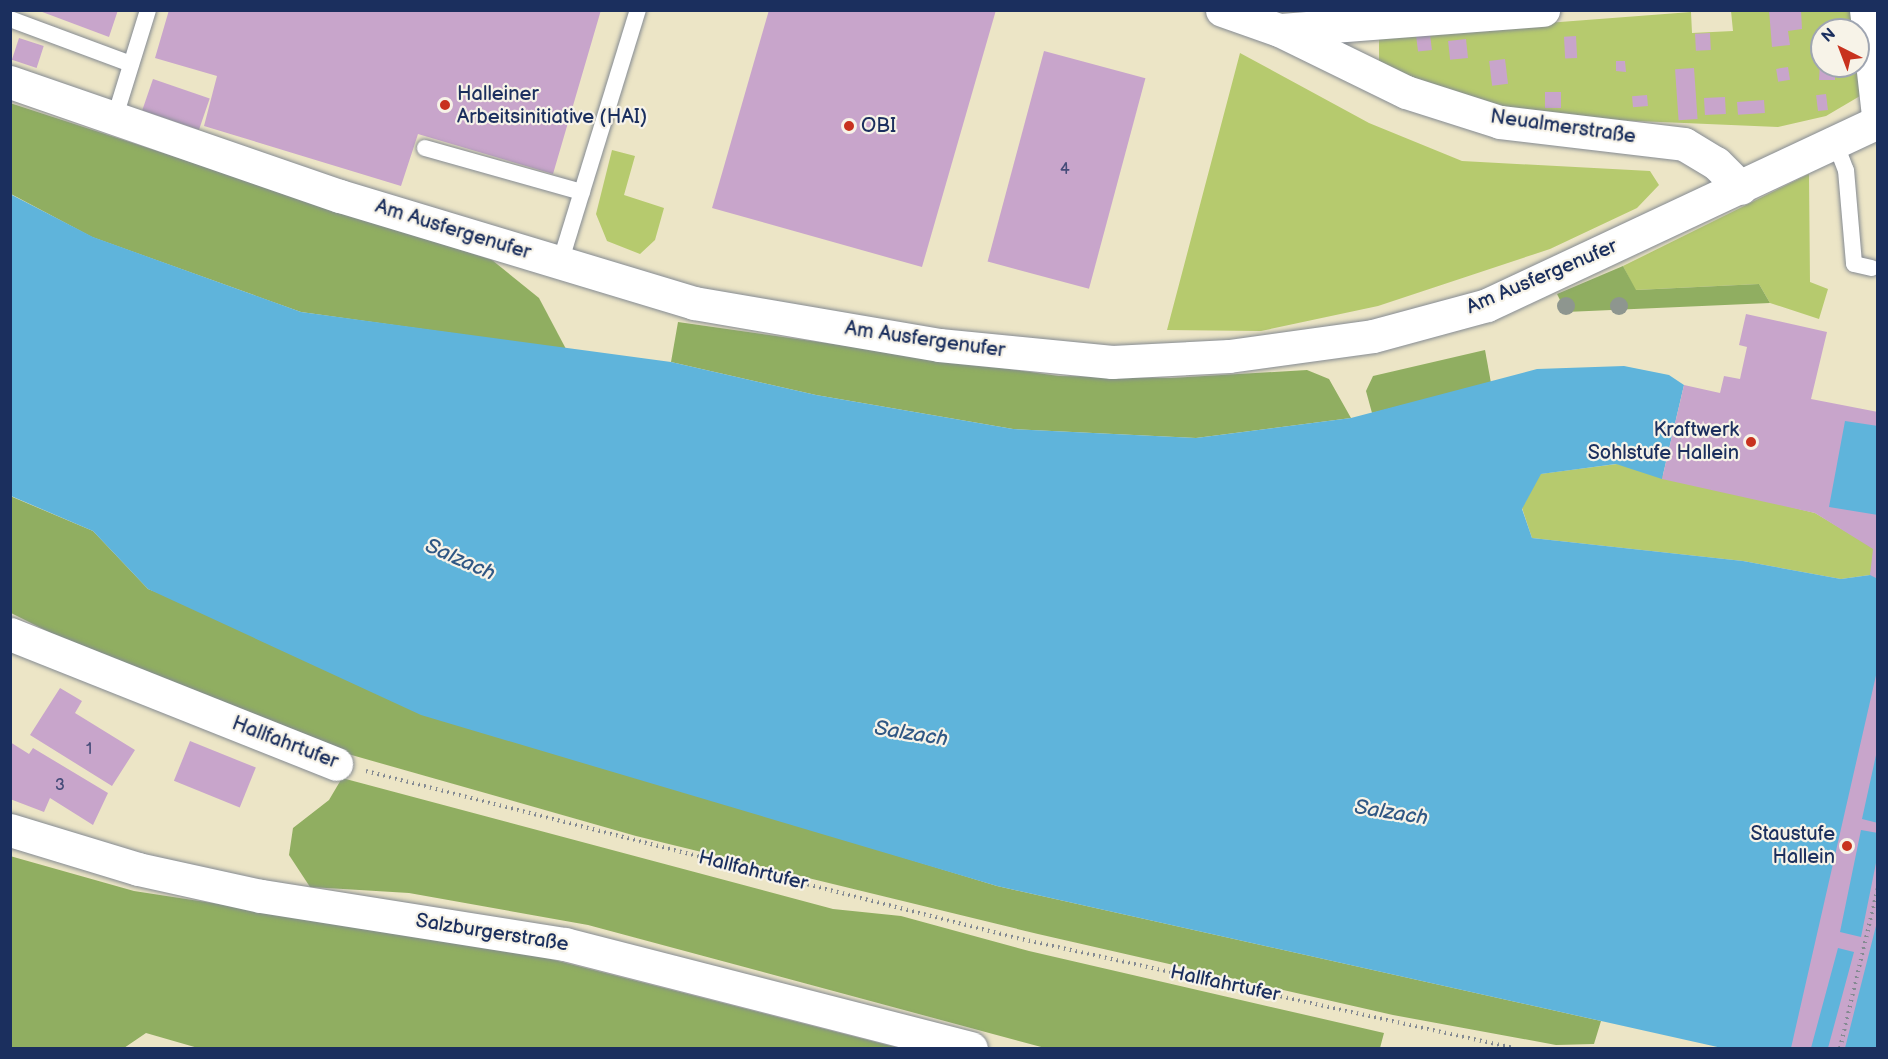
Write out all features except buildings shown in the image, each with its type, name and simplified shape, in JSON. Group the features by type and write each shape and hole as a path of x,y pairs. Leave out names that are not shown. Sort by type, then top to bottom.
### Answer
{"street":[{"name":"Neualmerstraße","path":"1222,10 1279,30 1406,92 1500,122 1684,144 1716,163 1741,188"},
{"name":"Neualmerstraße","path":"1279,30 1543,10"},
{"path":"1866,10 1878,115"},
{"name":"Am Ausfergenufer","path":"10,82 114,120 560,263 694,303 939,345 1112,362 1229,356 1373,336 1487,305 1835,142"},
{"path":"1835,142 1878,122"},
{"name":"Hallfahrtufer","path":"10,634 336,764"},
{"name":"Salzburgerstraße","path":"10,830 138,869 261,896 565,944 704,976 971,1048"}],"lane":[{"path":"114,120 148,10"},
{"path":"560,263 638,10"},
{"path":"10,19 131,64"},
{"path":"1835,142 1846,170 1854,264 1872,268"},
{"path":"425,148 582,192"}],"path":[{"name":"Hallfahrtufer","path":"336,764 1017,938 1514,1048"},
{"path":"1840,1048 1878,888"}],"green space":[{"path":"1731,11 1855,11 1856,18 1810,18 1810,78 1859,78 1860,96 1826,116 1778,127 1543,117 1461,97 1379,63 1379,36 1691,12 1692,33 1733,31"},
{"path":"1240,53 1369,123 1462,161 1650,171 1659,185 1637,208 1550,249 1378,306 1261,331 1167,330"},
{"path":"10,103 492,260 539,298 566,349 301,312 92,237 11,194"},
{"path":"612,150 635,156 624,195 664,208 655,240 640,254 607,241 596,214"},
{"path":"1809,174 1810,282 1828,289 1819,319 1770,303 1759,284 1635,290 1623,266"},
{"path":"1623,266 1636,290 1759,284 1770,303 1566,312 1557,294"},
{"path":"678,322 1059,376 1171,378 1307,370 1329,379 1351,418 1196,438 1013,429 816,395 671,362"},
{"path":"1485,350 1491,383 1372,413 1366,391 1373,376"},
{"path":"1617,464 1815,513 1877,550 1870,575 1841,579 1743,561 1532,538 1522,508 1540,474"},
{"path":"10,496 93,531 148,589 675,788 997,886 1601,1021 1594,1044 1556,1045 1393,1015 1038,934 636,836 327,748 107,661 11,613"},
{"path":"342,778 833,909 901,916 1029,951 1384,1033 1380,1048 1045,1048 588,925 409,893 310,887 289,855 293,828 329,800"},
{"path":"10,856 134,891 511,949 899,1048 198,1048 146,1033 124,1048 11,1048"}],"water":[{"name":"Salzach","path":"10,194 93,237 301,312 671,362 816,395 1013,429 1196,438 1351,418 1537,369 1624,366 1669,375 1684,385 1662,479 1616,464 1541,474 1522,509 1532,538 1743,561 1841,579 1870,575 1877,546 1877,1048 1722,1048 997,886 421,715 148,589 93,531 11,496"},
{"path":"1823,405 1877,415 1877,535 1793,494"}],"place":[{"name":"Halleiner Arbeitsinitiative (HAI)","path":"445,105"},
{"name":"OBI","path":"849,126"},
{"name":"Kraftwerk Sohlstufe Hallein","path":"1751,442"},
{"name":"Staustufe Hallein","path":"1847,846"}]}
